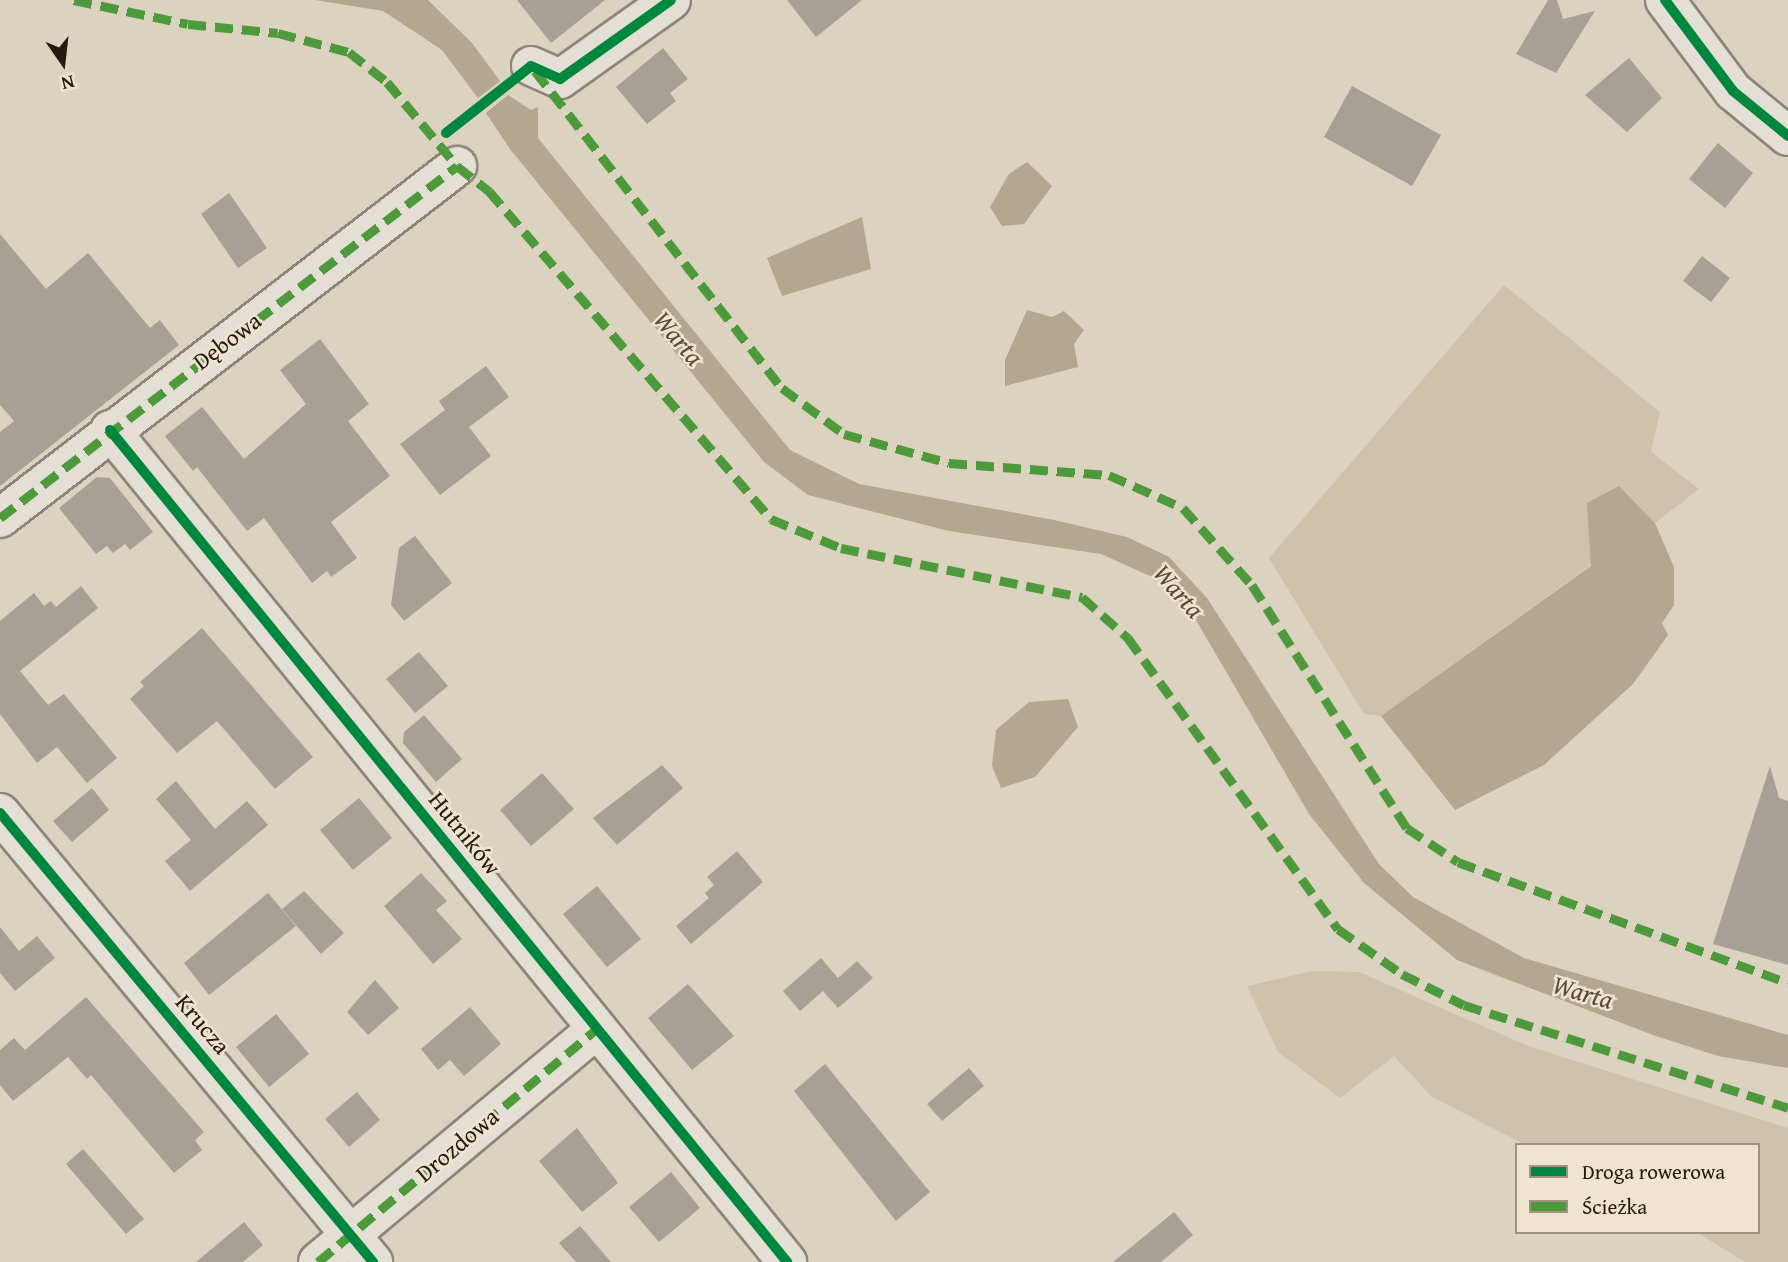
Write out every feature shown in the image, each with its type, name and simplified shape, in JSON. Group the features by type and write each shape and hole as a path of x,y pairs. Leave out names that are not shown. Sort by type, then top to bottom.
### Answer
{"street":[{"path":"531,66 559,79 671,0"},
{"path":"1665,0 1732,91 1788,136"},
{"name":"Dębowa","path":"0,518 110,430 457,166"},
{"name":"Hutników","path":"110,430 787,1262"},
{"name":"Krucza","path":"0,813 362,1248"},
{"name":"Drozdowa","path":"318,1262 362,1248 597,1029"}],"shaded area":[{"path":"1504,285 1660,412 1651,452 1699,489 1655,523 1619,486 1591,565 1381,716 1364,714 1269,558"},
{"path":"1313,971 1359,972 1528,1046 1788,1128 1788,1262 1745,1262 1699,1234 1760,1234 1760,1143 1522,1143 1432,1097 1394,1056 1340,1098 1278,1052 1247,986"}],"water":[{"path":"315,0 428,0 472,43 500,81 478,98 442,50 383,11"},
{"name":"Warta","path":"508,95 531,110 538,107 538,138 790,450 859,484 1054,520 1127,537 1169,557 1207,598 1379,864 1413,897 1524,958 1788,1035 1788,1068 1718,1056 1653,1035 1457,960 1364,883 1309,814 1196,620 1161,581 1101,554 949,531 808,495 764,462 510,149 486,113"},
{"path":"1027,162 1052,186 1024,224 1002,226 990,207 1009,174"},
{"path":"862,217 871,269 782,296 767,258"},
{"path":"1027,310 1052,317 1064,311 1084,330 1074,344 1078,367 1005,386 1005,360"},
{"path":"1619,486 1655,523 1674,567 1674,605 1662,623 1668,635 1633,684 1544,765 1455,810 1381,716 1591,566 1587,503"},
{"path":"1068,699 1078,727 1035,777 1001,788 992,766 996,730 1029,702"}],"building":[{"path":"517,0 605,0 551,43"},
{"path":"787,0 862,0 816,37"},
{"path":"1548,0 1557,0 1563,19 1595,11 1556,73 1516,54"},
{"path":"663,48 688,79 670,93 676,101 647,124 616,87"},
{"path":"1629,58 1662,98 1627,132 1585,95"},
{"path":"1352,86 1441,135 1412,186 1324,137"},
{"path":"1718,143 1753,173 1725,208 1689,179"},
{"path":"229,193 267,248 238,268 201,214"},
{"path":"0,234 46,289 88,253 150,328 160,320 179,345 0,486 0,432 14,421 0,405"},
{"path":"1702,256 1730,278 1711,302 1683,281"},
{"path":"320,339 369,404 348,421 390,476 331,522 357,558 331,577 327,571 312,583 264,518 247,531 197,467 193,471 165,436 202,407 244,459 306,404 280,370"},
{"path":"486,366 509,397 469,427 491,456 440,495 400,444 445,410 439,401"},
{"path":"97,477 110,478 153,532 130,550 125,544 113,553 107,546 96,554 59,508"},
{"path":"415,536 452,583 404,621 391,605 399,548"},
{"path":"81,586 98,608 20,671 48,705 64,694 117,758 87,783 57,747 37,763 0,714 0,621 34,593 44,606 51,601 56,607"},
{"path":"202,628 313,757 275,789 217,721 177,753 130,699 144,686 140,682"},
{"path":"419,652 448,686 415,713 386,679"},
{"path":"424,715 462,759 436,782 403,743 404,732"},
{"path":"662,765 683,788 617,845 593,818"},
{"path":"1770,766 1779,798 1788,801 1788,965 1713,944"},
{"path":"542,773 574,809 531,846 500,810"},
{"path":"176,781 215,829 247,801 268,825 190,891 165,861 191,840 156,799"},
{"path":"92,788 109,810 72,842 53,821"},
{"path":"359,798 392,838 353,870 320,830"},
{"path":"737,851 763,882 691,944 676,926 709,898 705,893 714,885 707,877"},
{"path":"421,873 447,901 436,910 462,939 433,964 384,906"},
{"path":"597,886 641,939 607,967 563,914"},
{"path":"304,891 344,933 321,954 282,909"},
{"path":"268,893 296,926 209,995 184,963"},
{"path":"0,927 19,951 37,936 55,958 15,991 0,973"},
{"path":"821,958 838,978 857,961 873,978 838,1008 823,991 800,1011 783,991"},
{"path":"375,980 399,1008 368,1035 347,1012"},
{"path":"688,984 734,1036 692,1070 648,1018"},
{"path":"86,997 204,1132 195,1140 202,1150 174,1173 91,1075 87,1079 68,1057 13,1101 0,1085 0,1050 14,1038 25,1050"},
{"path":"470,1007 501,1044 464,1076 450,1060 438,1070 421,1049"},
{"path":"276,1014 309,1054 269,1087 236,1047"},
{"path":"825,1064 930,1192 896,1221 794,1091"},
{"path":"969,1068 984,1086 942,1121 927,1104"},
{"path":"357,1092 380,1120 349,1147 325,1119"},
{"path":"577,1128 618,1183 582,1212 539,1161"},
{"path":"83,1149 144,1219 126,1234 66,1164"},
{"path":"671,1172 700,1208 659,1242 629,1207"},
{"path":"1174,1212 1193,1235 1161,1262 1113,1262"},
{"path":"244,1222 263,1245 243,1262 196,1262"},
{"path":"580,1226 611,1262 576,1262 559,1243"}],"marked path":[{"path":"74,0 188,24 278,33 349,52 387,82 457,166 489,191 771,519 841,548 1082,597 1128,638 1338,929 1402,974 1464,1005 1788,1108"},
{"path":"535,71 782,388 844,434 949,463 1109,475 1183,508 1252,585 1407,828 1458,862 1788,983"},
{"path":"0,518 457,166"},
{"path":"318,1262 597,1029"}],"cycle path":[{"path":"446,133 531,66 560,79 671,0"},
{"path":"1665,0 1733,91 1788,136"},
{"path":"110,430 787,1262"},
{"path":"0,813 373,1262"}]}
